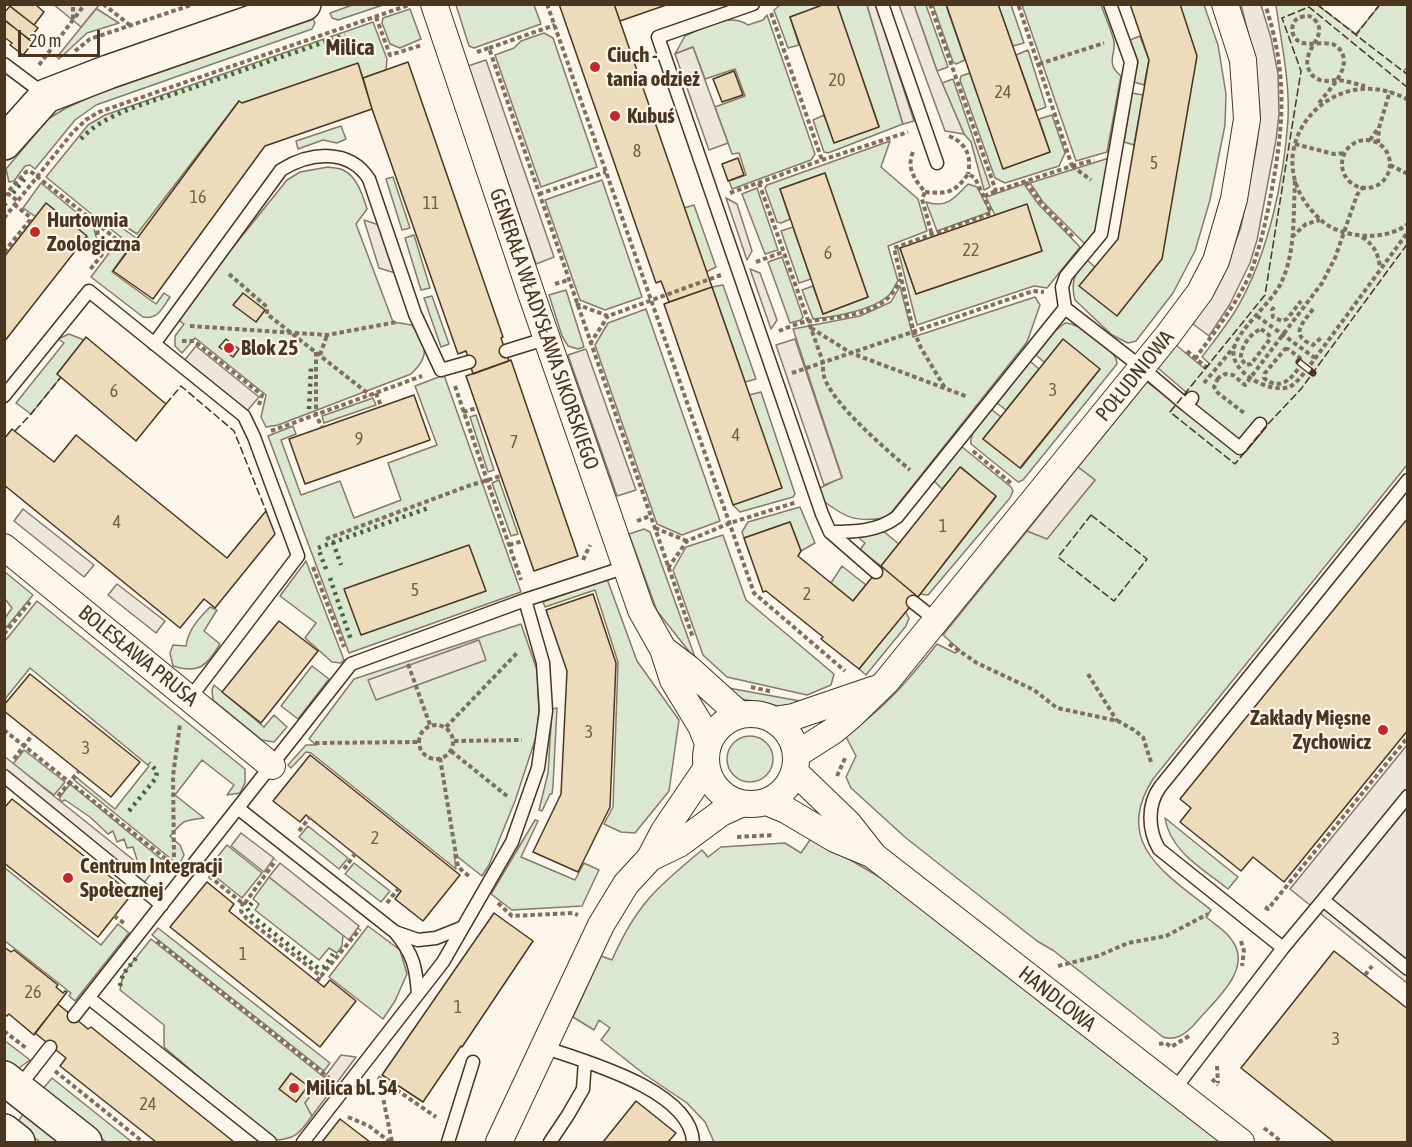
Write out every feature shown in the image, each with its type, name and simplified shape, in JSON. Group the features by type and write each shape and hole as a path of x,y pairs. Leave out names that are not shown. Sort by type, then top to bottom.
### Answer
{"street":[{"name":"GENERAŁA WŁADYSŁAWA SIKORSKIEGO","path":"434,4 641,610 663,649 673,680 701,726 708,743"},
{"name":"POŁUDNIOWA","path":"796,763 852,716 934,625 1200,292 1216,261 1234,199 1247,119 1244,60 1225,4"},
{"path":"4,144 44,76 108,72 315,16"},
{"name":"BOLESŁAWA PRUSA","path":"4,547 184,707 272,766"},
{"name":"GENERAŁA WŁADYSŁAWA SIKORSKIEGO","path":"663,649 688,668 740,715"},
{"path":"774,720 793,717 879,688"},
{"path":"757,714 774,720 787,731 796,763 787,787 767,802 741,804 733,801 713,785 706,769 706,751 712,735 724,722 740,715 757,714"},
{"name":"HANDLOWA","path":"796,763 874,856 1241,1143"},
{"path":"499,1143 601,925 626,884 650,858 664,831 706,769"},
{"name":"HANDLOWA","path":"767,802 786,810 835,839 874,856"},
{"path":"650,858 679,844 721,813 741,804"},
{"path":"11,1084 85,1143"},
{"path":"4,1131 18,1143"}],"lane":[{"path":"753,4 658,37 815,495 830,532 876,572"},
{"path":"882,4 937,163"},
{"path":"1110,4 1131,62 1101,234 1066,276 1062,287 1065,308 1189,401 1240,448 1260,424"},
{"path":"4,64 44,76"},
{"path":"154,344 281,170 289,165 317,157 343,157 359,167 369,179 415,314 441,370 469,362"},
{"path":"4,396 89,291 244,416 258,435 298,556 184,707"},
{"path":"830,532 856,532 876,528 897,517 1065,308"},
{"path":"506,351 548,338"},
{"path":"1283,948 1159,849 1151,833 1152,805 1157,792 1407,480"},
{"path":"74,1016 351,664 525,600 626,567"},
{"path":"303,1143 443,962 512,842 538,768 546,711 543,663 525,600"},
{"path":"913,602 934,625"},
{"path":"4,776 162,905"},
{"path":"1174,1090 1283,948 1407,796"},
{"path":"239,809 286,846 378,911 408,948 416,966 418,994"},
{"path":"1323,900 1407,969"},
{"path":"395,932 418,940 436,938 461,928"},
{"path":"89,998 270,1143"},
{"path":"11,1084 40,1059 50,1047"},
{"path":"543,1047 614,1071 646,1088 672,1105 687,1121 693,1143"},
{"path":"550,1143 583,1089 585,1061"},
{"path":"448,1143 473,1062"}],"path":[{"path":"73,4 73,20"},
{"path":"48,54 85,4"},
{"path":"103,4 132,26"},
{"path":"74,52 90,39 194,4"},
{"path":"4,218 73,132 99,112 411,4"},
{"path":"547,4 754,593 846,673"},
{"path":"768,4 822,160"},
{"path":"930,4 996,191"},
{"path":"984,196 1072,166 1018,4"},
{"path":"315,16 328,33"},
{"path":"376,16 390,55 427,43"},
{"path":"1189,401 1274,294 1287,269 1292,237 1295,181 1292,163 1295,144 1305,120 1336,80 1344,68 1345,58 1340,49 1332,44 1315,44 1300,43 1294,38 1293,24 1298,18 1312,17 1320,29 1315,44 1308,56 1307,66 1312,75 1320,80 1336,80 1390,91 1407,100"},
{"path":"468,51 479,52 555,25"},
{"path":"1039,63 1122,37"},
{"path":"489,48 696,646"},
{"path":"1305,120 1320,104 1340,93 1361,88 1384,90"},
{"path":"1378,143 1379,128 1390,91"},
{"path":"735,191 924,127"},
{"path":"1370,140 1379,128"},
{"path":"1387,176 1390,165 1388,152 1378,143 1370,140 1355,142 1345,153 1343,161 1346,175 1356,185 1363,187 1377,185 1387,176 1400,171"},
{"path":"1295,144 1334,154 1345,153"},
{"path":"1334,154 1343,161"},
{"path":"1390,165 1407,174"},
{"path":"4,252 30,220 30,217 6,194 26,172 30,171 115,238 85,276"},
{"path":"539,194 606,172"},
{"path":"925,192 940,194 952,191 961,185 968,174 975,178 992,213 894,248 914,332 945,388"},
{"path":"1295,181 1305,203 1320,220 1343,233 1361,236 1383,235 1407,224"},
{"path":"1026,182 1041,203 1087,250"},
{"path":"759,183 823,362 824,377 834,394 856,421 925,482"},
{"path":"1356,185 1357,195"},
{"path":"1260,424 1218,393 1214,387 1218,378 1225,374 1233,375 1245,385 1322,284 1335,258 1357,195 1363,187"},
{"path":"922,199 932,235"},
{"path":"1292,237 1306,224 1320,220"},
{"path":"96,222 101,255"},
{"path":"1234,346 1233,357 1237,367 1257,382 1275,389 1287,388 1294,384 1407,232"},
{"path":"1361,236 1372,244 1381,268"},
{"path":"590,344 608,316 783,252"},
{"path":"213,263 247,288 267,307 267,314 370,395"},
{"path":"792,326 809,321 841,318 880,303 890,296 901,279"},
{"path":"805,368 1033,291"},
{"path":"1274,307 1273,317 1282,321 1287,319 1300,301"},
{"path":"576,304 608,316"},
{"path":"1313,309 1300,327 1299,333 1302,339 1313,345 1321,338"},
{"path":"1257,316 1315,358"},
{"path":"168,325 327,335 391,324"},
{"path":"811,328 851,353 988,404"},
{"path":"1261,329 1269,335 1270,339 1251,364 1246,365 1241,359 1242,350 1252,334 1261,329"},
{"path":"322,427 316,415 318,354 327,335"},
{"path":"154,344 194,340 262,395 256,418 258,435 424,376"},
{"path":"1288,349 1299,358 1301,364 1290,380 1277,384 1267,381 1264,378 1265,373 1283,351 1288,349"},
{"path":"448,368 522,583"},
{"path":"375,393 381,406"},
{"path":"464,412 477,408"},
{"path":"959,440 1020,491"},
{"path":"326,539 501,476"},
{"path":"668,568 687,541 730,523 815,495"},
{"path":"654,528 687,541"},
{"path":"582,565 593,538 613,531"},
{"path":"509,545 523,541"},
{"path":"310,560 348,657"},
{"path":"4,634 27,605"},
{"path":"934,625 963,655 1034,690 1057,708 1118,721 1143,737 1151,762"},
{"path":"446,727 514,657"},
{"path":"409,664 430,725"},
{"path":"1088,674 1118,721"},
{"path":"746,686 778,693"},
{"path":"170,863 174,858 175,841 173,776 184,707"},
{"path":"430,725 446,727 454,741 451,751 440,759 426,756 419,742 422,733 430,725"},
{"path":"4,730 185,874"},
{"path":"13,761 33,734"},
{"path":"1221,916 1220,912 1234,894 1241,891 1248,892 1268,909 1320,841 1405,738"},
{"path":"454,741 514,741"},
{"path":"290,743 419,742"},
{"path":"451,751 503,794"},
{"path":"440,759 458,867 469,876"},
{"path":"57,797 79,771"},
{"path":"243,902 245,903 310,817"},
{"path":"727,837 775,835"},
{"path":"340,874 355,854"},
{"path":"194,864 243,902"},
{"path":"317,981 398,889"},
{"path":"482,892 513,916 573,913 586,918"},
{"path":"243,902 241,911 247,919 321,976"},
{"path":"1055,965 1090,958 1128,943 1160,938 1213,912 1221,916 1241,940 1244,951 1240,973"},
{"path":"143,929 344,1090"},
{"path":"1365,975 1375,963"},
{"path":"4,1031 143,1143"},
{"path":"1171,1047 1192,1033"},
{"path":"1218,1062 1218,1083"},
{"path":"391,1143 378,1078 453,1128"},
{"path":"327,1111 357,1119 379,1132 391,1143"}],"green space":[{"path":"355,4 383,5 338,20 332,18 330,13"},
{"path":"456,5 534,5 541,24 474,48 469,46"},
{"path":"780,5 825,5 790,17 799,45 788,48 774,10"},
{"path":"837,5 867,5 903,124 828,153 824,152 813,120 824,115 834,142 879,126"},
{"path":"914,5 926,5 948,67 937,71"},
{"path":"933,5 946,5 965,60 956,64 953,62"},
{"path":"998,5 1011,5 1024,43 1013,46"},
{"path":"1022,5 1101,5 1114,41 1113,67 1121,76 1107,152 1076,161"},
{"path":"1180,5 1204,5 1218,45 1226,94 1225,125 1210,200 1195,251 1173,293 1136,341 1128,343 1112,335 1075,300 1073,283 1076,273 1086,259 1095,267 1080,286 1117,315"},
{"path":"1276,5 1317,5 1356,34 1380,5 1407,5 1407,67 1404,71 1408,75 1407,465 1153,779 1142,802 1138,821 1141,839 1150,855 1162,870 1211,910 1206,917 1229,936 1237,951 1238,963 1228,986 1186,1032 1175,1038 1167,1038 1054,951 1037,941 906,838 851,788 846,777 856,756 845,735 884,705 937,644 955,653 960,650 943,635 1027,531 1047,538 1095,480 1078,467 1147,382 1176,404 1187,393 1158,368 1176,345 1205,369 1210,364 1202,357 1233,314 1248,287 1266,241 1283,167 1288,105"},
{"path":"97,9 119,23 87,33 59,59 57,57"},
{"path":"410,9 421,39 400,48 390,44 382,23 383,18"},
{"path":"767,15 815,154 811,160 732,189 729,181 746,175 739,153 732,154 715,107 745,96 735,69 705,79 693,47 675,54 685,36 708,26 733,20 748,25 763,20"},
{"path":"313,19 315,23 312,29 96,105 75,120 35,169 30,165 25,166 14,181 9,182 6,169 48,119 66,108 97,94"},
{"path":"373,22 387,59 386,70 363,78 358,64 242,103 239,101 137,234 111,217 105,225 46,177 88,125 105,115"},
{"path":"544,33 553,38 597,167 541,187 495,55 514,48 521,41"},
{"path":"1140,36 1149,60 1144,85 1134,82 1138,61 1130,40"},
{"path":"1028,50 1046,107 1036,111 1016,55"},
{"path":"970,73 1003,168 1050,152 1039,119 1052,115 1065,153 1059,166 1005,183 995,178 960,80 961,76"},
{"path":"953,79 990,187 984,190 971,142 964,134 942,83"},
{"path":"1132,93 1143,95 1134,145 1124,142"},
{"path":"341,126 346,139 337,143 323,140 298,149 296,141"},
{"path":"890,141 881,167 918,199 927,231 888,246 898,281 883,300 854,312 813,319 802,290 813,286 823,314 868,297 825,173 780,189 790,219 781,223 777,222 765,188 767,185"},
{"path":"1109,158 1095,232 1085,244 1043,202 1030,183"},
{"path":"328,167 341,169 348,173 359,187 367,209 356,224 393,322 412,325 421,339 424,356 411,374 278,425 266,427 261,417 266,395 195,338 182,353 175,346 175,336 184,324 176,318 287,180 300,172"},
{"path":"393,177 410,228 402,230 386,179"},
{"path":"602,180 642,297 605,310 580,300 545,200"},
{"path":"41,183 93,226 98,243 96,245 47,204 36,217 23,208"},
{"path":"968,184 977,187 990,212 937,231 926,202 939,204 950,201"},
{"path":"1024,184 1039,205 1080,247 1047,288 1034,286 917,325 898,250 900,248 916,294 1042,251 1027,205 995,215 986,197"},
{"path":"757,188 778,250 765,254 742,194"},
{"path":"694,205 716,267 706,272 684,208"},
{"path":"112,223 117,224 136,238 112,272 156,304 164,293 170,297 159,312 152,317 143,317 91,277 121,237 109,228"},
{"path":"793,227 811,279 799,283 781,231"},
{"path":"414,235 430,288 421,290 405,238"},
{"path":"782,257 803,317 801,320 790,323 768,262"},
{"path":"723,285 756,379 745,382 712,287"},
{"path":"900,286 913,337 1035,297 1040,305 1027,342 887,518 867,520 852,518 822,500 820,488 842,477 793,329 860,316 891,302"},
{"path":"566,290 584,347 578,349 568,346 562,336 549,295"},
{"path":"432,296 449,344 441,347 424,298"},
{"path":"646,309 720,521 682,535 657,524 595,345 608,323"},
{"path":"1065,323 1079,327 1105,344 1117,364 1023,480 1018,482 971,444 972,434 991,409 1001,417 983,439 1021,468 1100,369 1045,363 1036,355 1055,331"},
{"path":"69,334 84,340 57,374 61,377 31,414 16,403 64,343 58,339"},
{"path":"1030,361 1039,369 1006,410 997,403"},
{"path":"444,375 521,592 349,653 268,436 293,426 296,434 281,440 301,495 340,481 354,518 401,500 388,463 437,445 415,386"},
{"path":"761,392 795,494 793,497 740,512 733,505 749,395"},
{"path":"373,398 376,405 324,423 322,416"},
{"path":"476,415 494,470 488,472 470,417"},
{"path":"961,446 1013,491 1010,498 928,595 920,594 996,497 961,467 942,489 934,481"},
{"path":"499,480 518,534 511,536 492,483"},
{"path":"800,507 815,543 801,551 790,522 744,538 742,532 748,522"},
{"path":"644,529 650,532 696,660 657,611 629,534"},
{"path":"883,531 899,544 881,566 860,550 865,543 860,539 863,535"},
{"path":"723,535 746,600 834,674 831,685 807,695 727,677 703,655 673,570 686,547"},
{"path":"306,561 344,660 341,663 332,662 305,638 316,623 280,596"},
{"path":"842,566 866,585 853,601 831,583"},
{"path":"5,572 33,595 5,629 5,618 12,608 5,599"},
{"path":"607,579 637,661 679,720 669,791 635,833 621,832 604,824 613,807 618,662 595,590 545,607 543,602"},
{"path":"37,601 245,769 245,783 240,793 227,795 234,785 202,760 175,795 204,818 184,822 170,836 180,845 184,855 181,861 176,863 74,780 76,777 115,809 149,766 30,668 5,699 5,641"},
{"path":"210,607 217,610 204,631 220,644 215,652 206,663 196,668 173,666 170,653 173,645 186,646 198,620"},
{"path":"905,611 909,618 906,626 866,675 859,669"},
{"path":"521,624 537,670 539,711 537,734 515,801 489,865 482,876 454,854 456,869 311,753 306,752 291,768 288,765 306,745 316,745 309,739 354,679"},
{"path":"312,666 329,679 298,719 281,706"},
{"path":"214,685 264,727 274,715 287,727 274,742 262,740 213,700"},
{"path":"723,687 800,701 784,708 740,699"},
{"path":"557,708 552,794 542,811 539,810 548,773 552,709"},
{"path":"750,736 759,737 767,742 772,750 772,768 767,776 759,781 750,782 741,781 733,776 728,768 727,759 728,750 733,742 741,737"},
{"path":"24,750 65,782 54,795 13,764"},
{"path":"70,784 172,868 169,873 156,874 138,863 133,847 127,848 124,839 117,842 113,831 108,834 90,817 65,800 60,802 60,797"},
{"path":"1165,818 1238,877 1228,889 1181,850 1168,830"},
{"path":"535,820 538,821 521,857 575,880 584,863 599,870 582,906 512,910 491,894"},
{"path":"308,826 348,858 339,869 299,837"},
{"path":"812,837 881,878 927,912 1223,1142 714,1142 705,1122 687,1103 644,1074 601,1040 610,1028 599,1020 594,1030 573,1017 601,956 612,960 630,925 649,898 702,850 708,857 721,847 785,843 801,853"},
{"path":"227,845 262,873 242,898 207,870"},
{"path":"354,863 390,891 381,902 345,874"},
{"path":"5,868 101,945 118,924 129,933 75,1001 69,996 71,993 5,941"},
{"path":"269,877 343,935 342,946 337,953 329,948 319,960 255,910 259,904 253,899"},
{"path":"368,926 400,950 407,974 395,1001 383,1019 329,977"},
{"path":"158,928 330,1063 324,1071 152,935"},
{"path":"151,939 325,1078 305,1103 312,1116 292,1137 273,1140 164,1047 164,1025 120,990 123,974"},
{"path":"4,1040 30,1060 19,1068 10,1065 5,1060"},
{"path":"52,1078 132,1142 106,1142 41,1091"},
{"path":"24,1113 61,1142 40,1142 16,1124"}],"shaded area":[{"path":"53,4 99,4 99,5 81,27"},
{"path":"867,5 876,5 914,121 903,124"},
{"path":"899,5 914,5 937,71 964,134 945,131"},
{"path":"1241,5 1261,5 1271,38 1278,74 1279,114 1257,240 1250,263 1230,304 1209,336 1193,324 1222,278 1241,227 1257,143 1260,114 1255,60"},
{"path":"693,47 728,143 709,150 675,54"},
{"path":"486,60 554,257 536,264 468,66"},
{"path":"726,198 737,204 752,251 747,260"},
{"path":"364,220 379,225 395,273 379,268"},
{"path":"750,269 760,273 777,320 771,329"},
{"path":"795,339 842,478 824,485 776,345"},
{"path":"196,346 259,397 247,411 184,361"},
{"path":"586,349 636,490 617,496 568,355"},
{"path":"1078,467 1095,480 1047,539 1027,531"},
{"path":"23,509 94,565 84,577 14,521"},
{"path":"117,584 165,621 156,633 108,595"},
{"path":"479,640 486,660 376,700 368,680"},
{"path":"1407,745 1407,983 1290,889"},
{"path":"4,756 151,874 142,885 5,775"},
{"path":"241,833 274,858 264,872 231,846"},
{"path":"280,863 359,926 349,940 269,877"},
{"path":"341,1055 356,1057 312,1116 305,1103"}],"building":[{"path":"7,4 35,4 44,12 34,25"},
{"path":"559,4 614,4 712,287 669,302 661,281 656,283"},
{"path":"614,4 669,4 620,21"},
{"path":"825,4 837,4 879,127 834,143 790,17"},
{"path":"946,4 998,4 1050,152 1003,169"},
{"path":"1130,4 1180,4 1197,56 1162,259 1117,316 1079,286 1118,239 1149,60"},
{"path":"10,6 38,28 29,39 4,20 4,13"},
{"path":"5,20 33,43 23,55 4,37"},
{"path":"408,62 503,337 501,338 509,361 473,374 466,351 458,354 363,78"},
{"path":"358,63 372,109 265,146 153,299 113,271 239,101 242,103"},
{"path":"734,71 743,95 722,102 713,79"},
{"path":"738,158 744,175 728,181 722,164"},
{"path":"825,173 868,297 823,314 780,189"},
{"path":"46,203 87,236 4,342 4,257"},
{"path":"1027,204 1042,251 916,294 900,248"},
{"path":"712,287 782,488 733,505 664,304"},
{"path":"243,293 265,310 256,322 233,305"},
{"path":"86,337 166,404 136,441 57,374"},
{"name":"Blok 25","path":"226,339 239,349 233,357 219,347"},
{"path":"1063,339 1100,369 1020,468 983,439"},
{"path":"511,360 578,556 534,571 466,376"},
{"path":"414,395 430,440 305,484 289,439"},
{"path":"12,429 54,462 76,435 227,558 266,511 275,534 215,608 204,599 180,628 4,485 4,439"},
{"path":"960,467 996,496 918,597 881,566"},
{"path":"1408,518 1408,730 1284,882 1253,857 1241,871 1180,822 1191,808 1180,799"},
{"path":"790,522 801,551 798,556 853,601 881,566 918,597 859,669 766,591 763,592 744,538"},
{"path":"469,545 486,591 361,635 344,589"},
{"path":"593,594 616,663 610,807 578,872 533,852 561,794 567,671 546,610"},
{"path":"279,621 318,651 261,723 222,692"},
{"path":"30,674 140,762 111,797 4,711 4,705"},
{"path":"310,755 460,875 423,921 395,899 401,891 306,815 300,822 273,801"},
{"name":"Centrum Integracji Społecznej","path":"12,799 132,894 98,937 4,863 4,808"},
{"path":"207,882 234,904 229,911 324,987 330,980 356,1001 320,1047 170,927"},
{"path":"494,913 533,941 423,1102 382,1075"},
{"path":"4,947 11,952 14,950 58,985 56,987 63,993 67,992 34,1035 9,1014 7,1016 4,1014"},
{"path":"1334,951 1408,1009 1408,1142 1334,1142 1241,1068"},
{"path":"58,1004 88,1029 91,1027 234,1142 156,1142 60,1066 66,1058 35,1033"},
{"name":"Milica bl. 54","path":"291,1073 308,1086 296,1102 279,1089"},
{"path":"636,1101 676,1133 668,1142 603,1142"},
{"path":"340,1119 370,1142 322,1142"}],"railway":[{"path":"1299,362 1313,373"}],"hedge":[{"path":"81,139 103,121 131,108 345,35"},
{"path":"13,193 27,176"},
{"path":"4,205 9,200"},
{"path":"309,409 311,368"},
{"path":"326,569 318,548 428,508"},
{"path":"333,542 341,565"},
{"path":"330,578 351,640"},
{"path":"129,811 156,778 157,771 149,763"},
{"path":"252,903 247,908 251,915 318,968 324,967 333,954"},
{"path":"120,986 123,974 137,957"}],"fence":[{"path":"1317,4 1356,35"},
{"path":"1380,4 1356,35 1408,75"},
{"path":"1408,88 1309,7 1282,18 1301,71 1265,295 1170,412 1235,464 1301,389 1408,243"},
{"path":"15,431 61,377"},
{"path":"166,404 181,386 234,431 266,511"},
{"path":"1091,515 1147,559 1114,601 1058,557 1091,515"}],"place":[{"name":"Ciuch - tania odzież","path":"595,67"},
{"name":"Kubuś","path":"615,116"},
{"name":"Hurtownia Zoologiczna","path":"35,232"},
{"name":"Blok 25","path":"229,348"},
{"name":"Zakłady Mięsne Zychowicz","path":"1383,730"},
{"name":"Centrum Integracji Społecznej","path":"68,878"},
{"name":"Milica bl. 54","path":"294,1088"}],"district":[{"name":"Milica","path":"350,48"}]}
